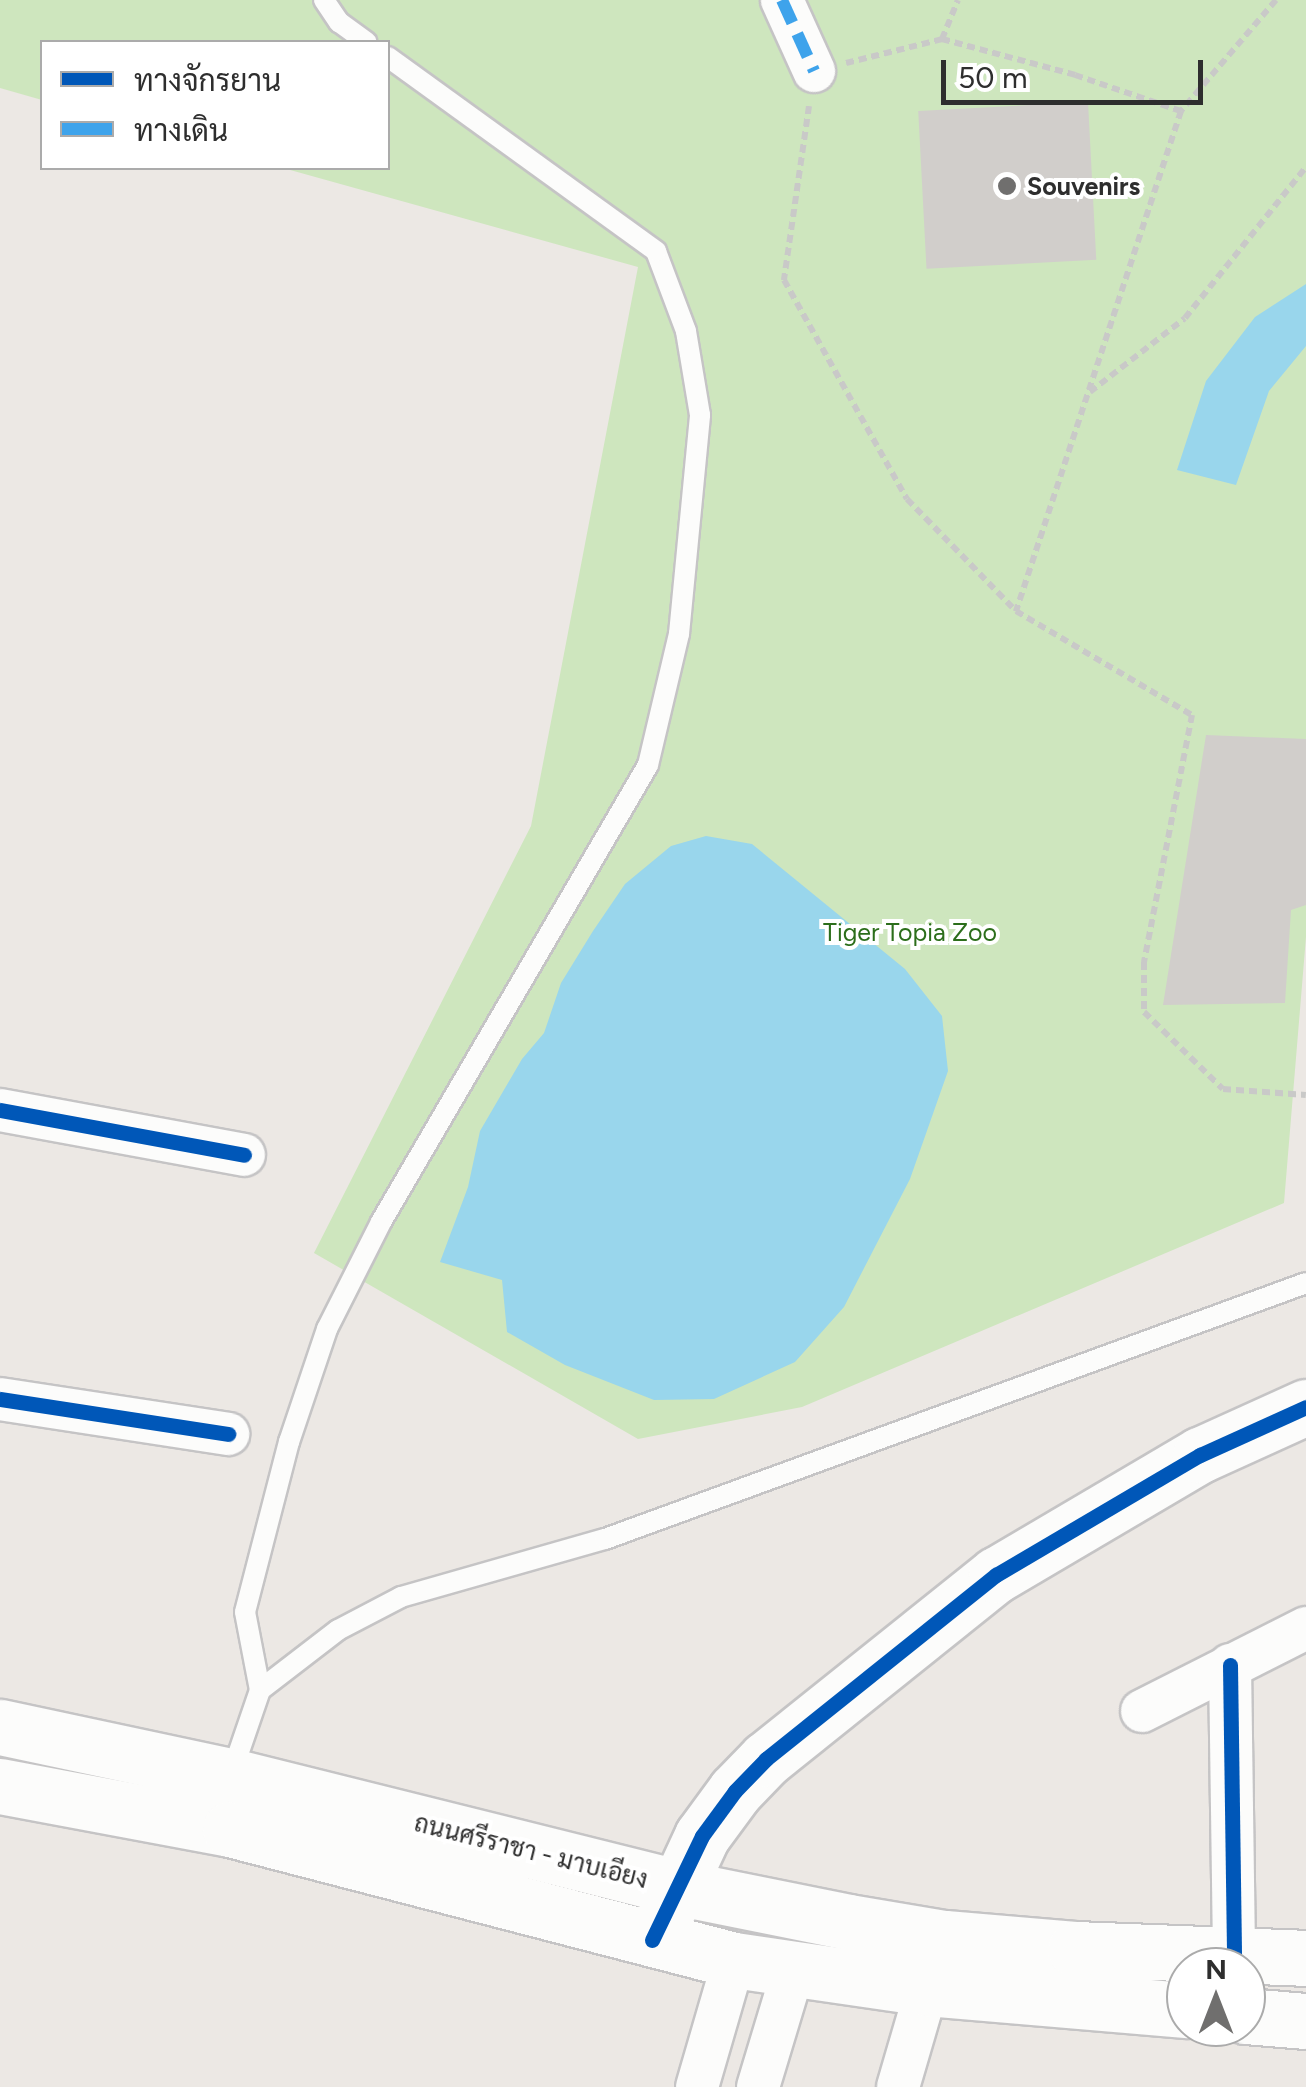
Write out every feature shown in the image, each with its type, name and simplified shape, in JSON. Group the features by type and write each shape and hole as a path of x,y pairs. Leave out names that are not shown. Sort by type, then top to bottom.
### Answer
{"main road":[{"path":"652,1940 702,1836 735,1790 766,1759 996,1575 1200,1454 1306,1407"},
{"name":"ถนนศรีราชา - มาบเอียง","path":"0,1727 652,1940 734,1960 926,1988 1166,2008"},
{"name":"ถนนศรีราชา - มาบเอียง","path":"0,1786 230,1802 945,1938 1166,1952"},
{"name":"ถนนศรีราชา - มาบเอียง","path":"1266,1957 1306,1958"},
{"path":"1266,2018 1306,2021"}],"street":[{"path":"782,0 814,71"},
{"path":"0,1110 244,1155"},
{"path":"0,1399 228,1434"},
{"path":"1142,1711 1306,1628"},
{"path":"1230,1665 1234,1947"},
{"path":"697,2087 734,1960"},
{"path":"758,2087 793,1971"},
{"path":"898,2087 926,1988"}],"lane":[{"path":"324,0 339,22 364,40"},
{"path":"230,1802 260,1690 245,1612 289,1442 327,1329 381,1222 648,765 679,634 700,415 686,331 656,251 390,59"},
{"path":"260,1690 338,1630 401,1598 605,1539 1306,1283"}],"path":[{"path":"942,39 958,0"},
{"path":"1016,611 1182,112 1276,0"},
{"path":"1182,112 1074,75 942,39 814,71 784,280 906,499 1016,611 1192,715 1144,962 1144,1012 1223,1089 1306,1095"},
{"path":"1088,394 1186,318 1306,167"}],"green space":[{"name":"Tiger Topia Zoo","path":"0,0 1306,0 1306,937 1284,1203 802,1407 638,1439 314,1253 531,826 638,267 290,170 390,170 390,40 40,40 40,99 0,88"}],"water":[{"path":"1306,284 1306,346 1269,391 1236,485 1177,470 1206,381 1255,317"},
{"path":"706,836 752,844 905,969 942,1016 948,1071 910,1179 844,1307 795,1362 714,1399 654,1400 565,1365 507,1332 502,1280 440,1262 468,1187 480,1131 522,1059 544,1033 561,983 593,931 625,884 671,846"}],"building":[{"name":"Souvenirs","path":"1088,102 1096,260 927,269 918,111"},
{"path":"1206,735 1306,739 1306,905 1291,910 1285,1003 1163,1005"}],"marked path":[{"path":"782,0 814,71"}],"cycle path":[{"path":"0,1110 244,1155"},
{"path":"0,1399 228,1434"},
{"path":"652,1940 702,1836 735,1791 766,1759 996,1575 1200,1455 1306,1407"},
{"path":"1230,1665 1234,1947"}],"place":[{"name":"Souvenirs","path":"1007,186"}]}
